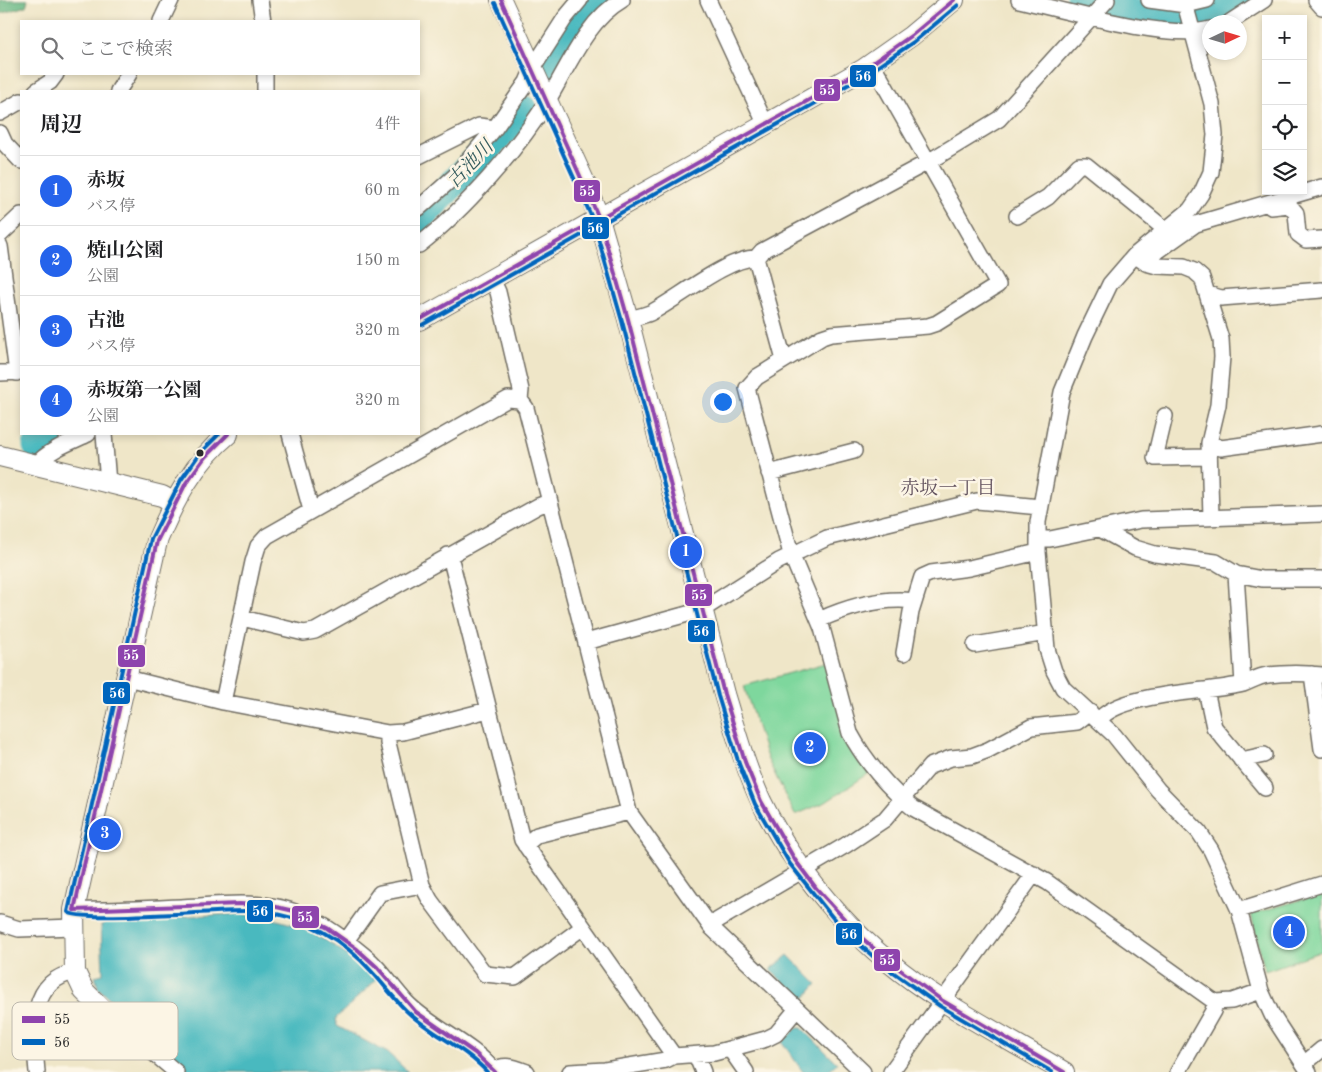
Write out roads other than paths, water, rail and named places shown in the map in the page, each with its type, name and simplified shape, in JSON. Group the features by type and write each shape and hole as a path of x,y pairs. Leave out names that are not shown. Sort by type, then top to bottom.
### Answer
{"street":[{"path":"161,20 171,0"},
{"path":"260,0 263,20"},
{"path":"501,0 548,100 599,218 628,319 702,610 741,753 761,801 803,871 856,933 894,966 942,1000 1064,1072"},
{"path":"420,207 455,176 494,128 527,82 533,68 565,18 580,0"},
{"path":"420,244 478,189 516,145 548,100 571,56 609,7 622,0"},
{"path":"708,0 765,123"},
{"path":"420,319 872,63 911,36 954,0"},
{"path":"1020,0 1153,29 1188,15 1207,0"},
{"path":"628,319 649,313 721,270 749,258 756,258 762,251 928,162 999,120 1107,0"},
{"path":"1149,0 1188,15 1202,24"},
{"path":"1241,15 1264,0"},
{"path":"1316,0 1322,7"},
{"path":"1188,15 1212,104 1214,153 1211,172 1201,194 1190,210 1166,230 1141,259 1110,284 1099,302 1062,392 1040,507 1038,546 1047,649 1054,671 1063,688 1114,734 1158,790 1199,832 1211,850 1239,910 1261,991 1272,1015 1307,1068 1322,1050"},
{"path":"872,63 998,286 928,326 831,334 757,377 747,388 790,554 819,620 850,733 858,746 900,798 921,813 1034,874 1215,1002 1232,1001 1261,991"},
{"path":"38,90 50,82 55,75"},
{"path":"119,90 129,75"},
{"path":"265,75 266,90"},
{"path":"0,113 20,102"},
{"path":"420,156 479,126 494,128"},
{"path":"0,133 5,144 20,160"},
{"path":"1017,216 1048,197 1079,165 1086,165 1166,230"},
{"path":"1141,259 1158,251 1196,224 1322,187"},
{"path":"1247,208 1289,205 1296,213 1298,234 1306,240 1322,239"},
{"path":"0,236 20,216"},
{"path":"0,246 19,372 0,374"},
{"path":"756,258 784,360"},
{"path":"1141,259 1157,266 1184,267 1194,271 1202,278 1221,339 1222,357 1218,405 1209,450 1211,518"},
{"path":"492,279 498,292 521,390 520,400 526,408 629,812 711,927 863,1072"},
{"path":"1208,294 1221,298 1322,290"},
{"path":"223,702 258,546 267,536 508,399 520,400"},
{"path":"1165,416 1155,458 1322,434"},
{"path":"36,465 53,451 86,435"},
{"path":"104,435 108,483"},
{"path":"95,1002 84,991 74,972 73,919 157,541 174,502 193,472 217,443 227,435"},
{"path":"290,435 311,510"},
{"path":"769,473 854,451"},
{"path":"0,456 162,496 174,502"},
{"path":"586,642 702,610 790,554 827,538 977,501 1040,507"},
{"path":"242,618 304,633 315,631 448,555 538,506 549,502"},
{"path":"904,653 914,601 922,577 931,573 970,568 1038,546 1050,540 1141,520 1322,514"},
{"path":"1100,529 1135,548 1154,554 1216,562 1236,574 1262,579 1322,579"},
{"path":"448,555 522,840 674,1056"},
{"path":"1236,574 1243,684"},
{"path":"819,620 870,603 902,599 914,601"},
{"path":"975,645 1046,633"},
{"path":"711,927 718,920 803,871 885,819 900,798 930,766 951,758 972,756 988,750 1031,727 1077,722 1136,700 1243,684 1266,675 1317,674 1322,749"},
{"path":"127,678 223,702 388,734 403,732 488,710"},
{"path":"1206,690 1214,727 1265,788"},
{"path":"388,734 388,742 422,885 430,900 485,974 515,977 584,927"},
{"path":"1241,760 1264,755"},
{"path":"525,845 537,835 629,812"},
{"path":"891,1072 1034,874"},
{"path":"1239,910 1322,884"},
{"path":"346,941 380,893 422,885"},
{"path":"0,923 20,929 73,919 253,903 283,908 306,916 346,941 380,969 406,1002 476,1054 494,1071 498,1067 511,1066 528,1072"},
{"path":"39,1002 48,984 61,974 74,972"},
{"path":"1178,1072 1213,1011 1215,1002"},
{"path":"570,1072 606,1071 666,1060 674,1056 696,1055 730,1049 766,1039 776,1034 797,1009"},
{"path":"730,1049 746,1072"},
{"path":"696,1055 703,1072"},
{"path":"162,1060 176,1072"}],"water":[{"path":"239,914 281,921 298,926 314,934 344,953 376,980 336,1018 337,1026 388,1053 408,1072 191,1072 178,1060 178,1002 114,1002 98,988 95,976 103,974 101,925 112,919"},
{"path":"788,955 817,984 803,1000 770,970"},
{"path":"797,1028 802,1028 837,1063 827,1072 803,1072 782,1042"}],"waterway":[{"name":"古池川","path":"554,65 578,23 604,0"},
{"name":"古池川","path":"1080,0 1161,18 1199,16 1219,10 1240,0"},
{"name":"古池川","path":"420,218 524,110"},
{"name":"古池川","path":"37,446 59,435"}],"place":[{"name":"赤坂","path":"686,552"},
{"name":"焼山公園","path":"810,748"},
{"name":"古池","path":"105,834"},
{"name":"赤坂第一公園","path":"1289,932"}],"district":[{"name":"赤坂一丁目","path":"948,489"}]}
